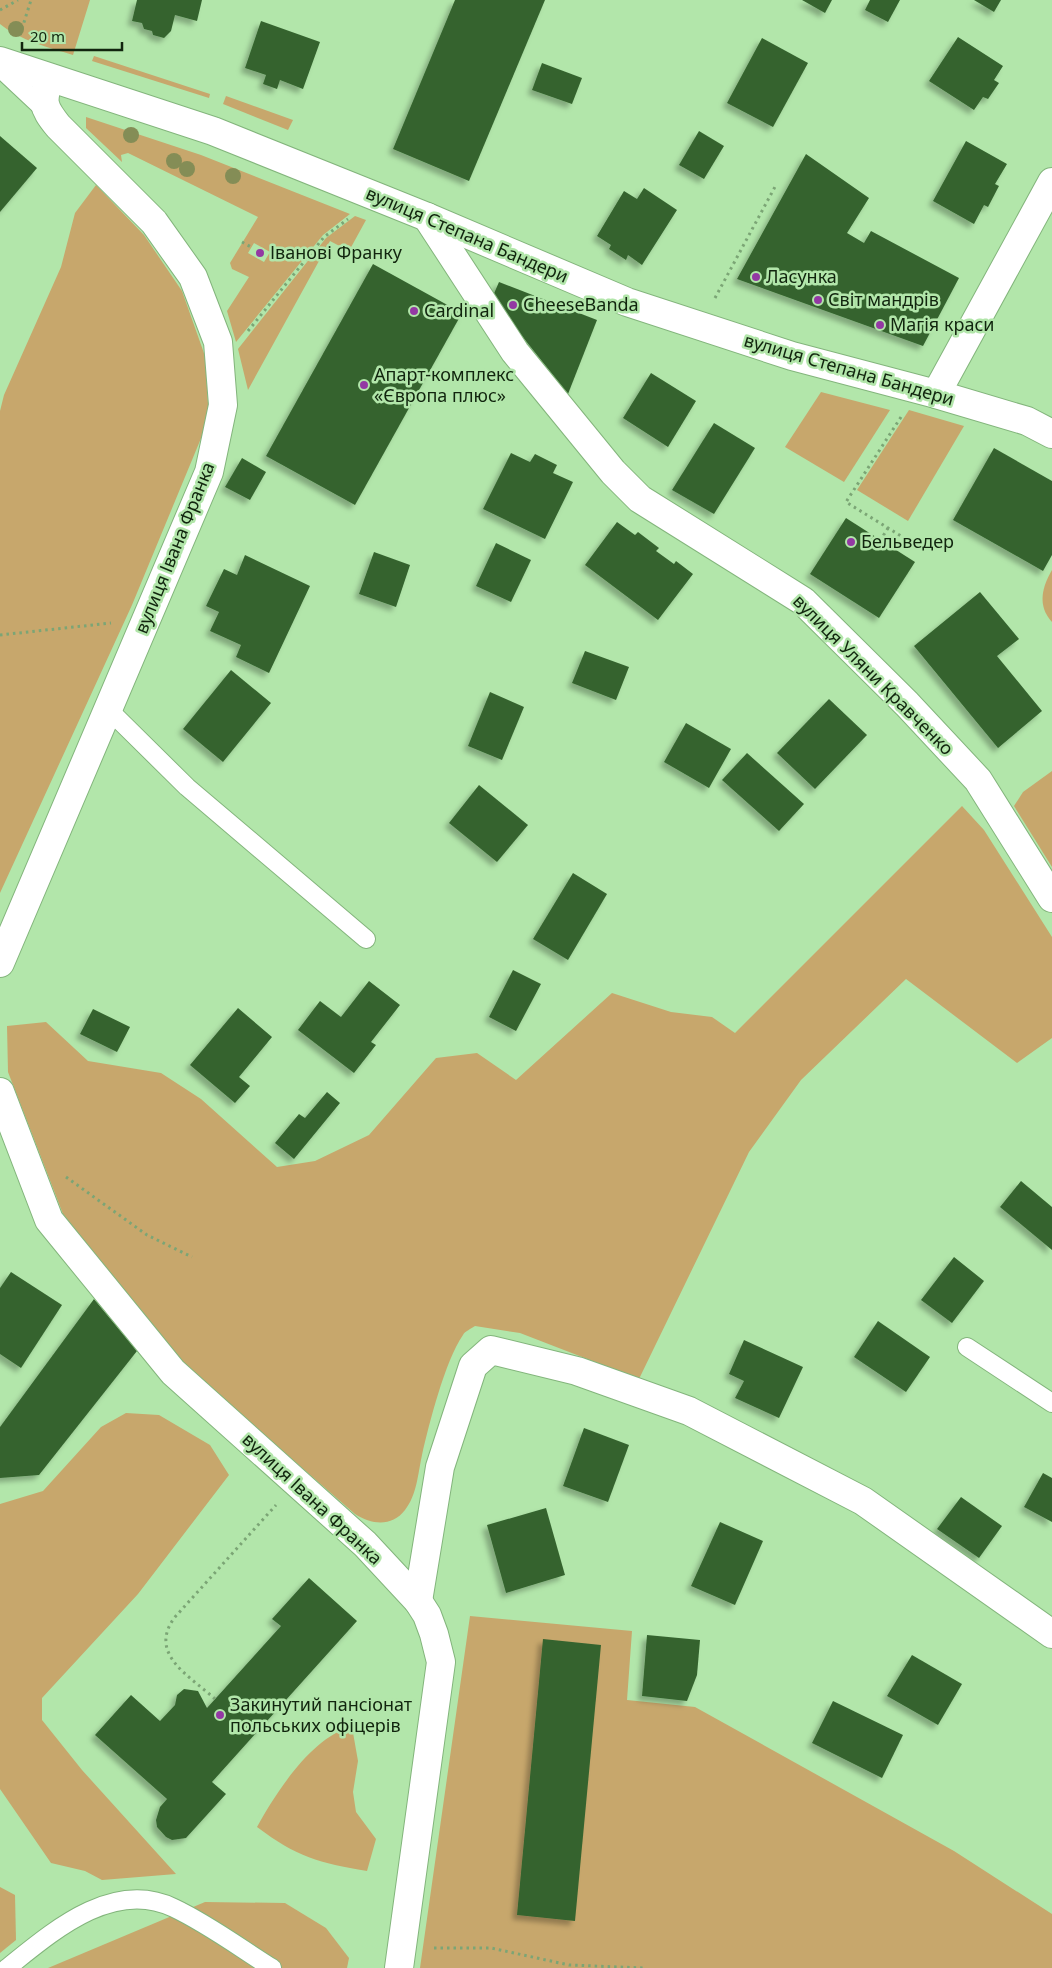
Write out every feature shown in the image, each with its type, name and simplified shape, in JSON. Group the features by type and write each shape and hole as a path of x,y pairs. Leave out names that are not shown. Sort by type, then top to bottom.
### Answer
{"street":[{"name":"вулиця Степана Бандери","path":"9,52 49,78 213,131 427,217 627,302 792,356 936,394 1027,421 1052,434"},
{"path":"48,113 43,99 49,78"},
{"name":"вулиця Івана Франка","path":"0,963 148,620 209,472 223,405 218,342 193,277 154,222 58,126 48,113"},
{"path":"936,394 1052,182"},
{"name":"вулиця Уляни Кравченко","path":"427,217 515,352 613,472 640,499 803,601 907,704 978,780 1052,898"},
{"name":"вулиця Івана Франка","path":"0,1092 49,1220 173,1372 365,1544 418,1601 429,1622 441,1662 401,1958"},
{"path":"418,1601 440,1466 473,1366 492,1350 577,1371 689,1411 863,1502 1052,1634"}],"lane":[{"path":"0,68 48,113"},
{"path":"108,709 187,787 366,939"},
{"path":"967,1347 1052,1403"},
{"path":"7,1968 66,1922 108,1903 138,1898 173,1907 272,1968"}],"path":[{"path":"0,10 18,0"},
{"path":"9,52 31,0"},
{"path":"711,305 776,185"},
{"path":"246,334 324,237 350,217"},
{"path":"242,242 251,247"},
{"path":"903,413 846,502 922,549"},
{"path":"880,540 888,528"},
{"path":"0,635 79,625 148,620"},
{"path":"59,1172 147,1235 192,1257"},
{"path":"215,1699 174,1663 166,1652 164,1643 166,1632 175,1616 296,1483"},
{"path":"401,1958 491,1948 569,1966 644,1968"}],"shaded area":[{"path":"0,0 90,0 73,55 26,39 0,24"},
{"path":"94,56 210,94 209,98 92,61"},
{"path":"226,96 293,120 288,130 223,104"},
{"path":"86,117 201,155 350,214 323,235 236,342 227,311 249,277 232,269 230,263 258,217 128,153 121,155 122,162 86,128","holes":["254,243 270,252 264,262 248,253"]},
{"path":"96,185 144,235 182,291 205,356 209,419 132,605 0,893 0,411 4,395 61,267 75,213"},
{"path":"355,216 366,220 349,251 330,241 248,390 238,349 326,238"},
{"path":"821,392 890,410 844,482 785,447"},
{"path":"909,410 964,426 908,521 857,490"},
{"path":"1052,570 1052,622 1044,610 1043,596"},
{"path":"1052,771 1052,867 1014,806 1023,792"},
{"path":"962,806 984,830 1052,937 1052,1038 1017,1063 906,979 801,1080 749,1152 639,1379 520,1333 475,1326 463,1335 456,1346 444,1376 429,1427 412,1498 400,1516 388,1522 375,1522 355,1514 185,1366 63,1214 8,1072 7,1026 46,1022 88,1061 161,1073 201,1099 277,1167 315,1161 369,1135 436,1058 477,1053 516,1080 612,993 671,1012 712,1017 735,1033"},
{"path":"126,1413 159,1415 210,1445 229,1475 138,1594 42,1698 42,1720 82,1770 176,1874 102,1880 85,1871 51,1863 0,1789 0,1504 43,1491 101,1427"},
{"path":"470,1616 632,1631 627,1700 695,1707 954,1851 1052,1914 1052,1968 420,1968"},
{"path":"352,1727 358,1761 353,1792 356,1812 376,1839 367,1871 335,1865 309,1857 284,1845 257,1827 285,1783 310,1753 337,1732"},
{"path":"0,1887 15,1895 16,1940 0,1953"},
{"path":"205,1902 285,1903 326,1928 349,1958 347,1968 48,1968"}],"building":[{"path":"137,0 202,0 197,21 175,15 171,31 164,38 153,35 152,31 144,29 142,23 132,21"},
{"path":"455,0 545,0 469,181 393,149"},
{"path":"802,0 832,0 825,13"},
{"path":"870,0 900,0 888,22 865,10"},
{"path":"974,0 1001,0 994,12"},
{"path":"261,21 320,42 303,89 280,80 277,89 263,84 266,75 245,68"},
{"path":"958,37 1003,66 994,80 999,83 988,99 983,97 974,110 929,81"},
{"path":"762,38 808,63 773,127 727,103"},
{"path":"542,63 582,78 572,104 532,90"},
{"path":"699,131 724,146 704,179 679,165"},
{"path":"0,136 37,168 0,212"},
{"path":"966,141 1007,164 995,184 999,186 988,207 984,205 974,224 933,201"},
{"path":"806,154 869,198 847,233 864,243 871,231 959,278 923,346 737,279"},
{"path":"644,188 677,210 642,265 628,255 626,260 609,249 611,245 597,236 624,191 637,199"},
{"name":"Апарт-комплекс «Європа плюс»","path":"373,264 462,313 355,505 266,456"},
{"path":"499,282 597,320 568,394 492,298"},
{"path":"651,373 696,401 668,447 623,418"},
{"path":"714,423 755,448 714,514 672,490"},
{"path":"994,448 1052,481 1052,555 1043,571 953,520"},
{"path":"511,453 530,462 535,454 557,465 553,473 573,482 545,539 483,509"},
{"path":"242,458 266,472 250,500 225,487"},
{"path":"846,518 915,562 879,618 810,574"},
{"path":"617,522 635,535 638,532 659,548 656,551 674,564 676,561 693,574 658,620 585,565"},
{"path":"496,543 531,560 511,602 476,586"},
{"path":"374,552 410,565 396,607 359,594"},
{"path":"245,555 310,586 269,673 236,657 241,645 210,631 219,612 206,606 224,569 237,575"},
{"path":"980,592 1019,639 997,656 1042,711 998,748 914,646"},
{"path":"585,651 629,667 616,700 572,683"},
{"path":"231,670 271,703 223,762 183,729"},
{"path":"490,692 524,707 502,760 468,746"},
{"path":"829,699 867,735 815,789 777,753"},
{"path":"686,723 731,749 709,788 664,762"},
{"path":"747,753 804,804 779,831 722,780"},
{"path":"479,785 528,825 497,862 449,823"},
{"path":"573,873 607,894 568,960 533,939"},
{"path":"513,970 541,984 516,1031 489,1017"},
{"path":"369,981 400,1005 371,1042 376,1045 354,1073 298,1030 320,1001 341,1017"},
{"path":"238,1008 272,1037 239,1077 250,1086 235,1103 190,1065"},
{"path":"93,1009 130,1027 117,1052 80,1034"},
{"path":"327,1092 340,1103 294,1159 275,1143 299,1114 305,1118"},
{"path":"1021,1181 1052,1207 1052,1250 1000,1207"},
{"path":"954,1257 984,1281 952,1323 921,1300"},
{"path":"11,1272 62,1305 21,1368 0,1354 0,1288"},
{"path":"94,1299 137,1351 39,1475 0,1478 0,1427"},
{"path":"878,1321 930,1357 906,1392 854,1357"},
{"path":"744,1340 803,1367 779,1418 735,1398 744,1381 729,1374"},
{"path":"584,1428 629,1445 608,1502 563,1486"},
{"path":"1043,1473 1052,1478 1052,1522 1024,1507"},
{"path":"961,1497 1002,1526 979,1558 937,1529"},
{"path":"546,1508 565,1575 506,1593 487,1525"},
{"path":"720,1522 763,1541 735,1605 691,1586"},
{"name":"Закинутий пансіонат польських офіцерів","path":"309,1578 357,1621 212,1782 226,1794 186,1838 172,1840 166,1837 157,1827 156,1820 160,1807 167,1799 95,1735 131,1695 160,1721 175,1705 177,1695 184,1689 198,1691 207,1708 281,1626 272,1619"},
{"path":"647,1635 700,1640 697,1675 687,1701 642,1696"},
{"path":"543,1639 601,1645 575,1921 517,1915"},
{"path":"912,1655 962,1684 938,1725 887,1696"},
{"path":"833,1701 903,1735 882,1778 812,1743"}],"place":[{"name":"Іванові Франку","path":"260,253"},
{"name":"Ласунка","path":"756,277"},
{"name":"Світ мандрів","path":"818,300"},
{"name":"CheeseBanda","path":"513,305"},
{"name":"Cardinal","path":"414,311"},
{"name":"Магія краси","path":"880,325"},
{"name":"Апарт-комплекс «Європа плюс»","path":"364,385"},
{"name":"Бельведер","path":"851,542"},
{"name":"Закинутий пансіонат польських офіцерів","path":"220,1715"}]}
